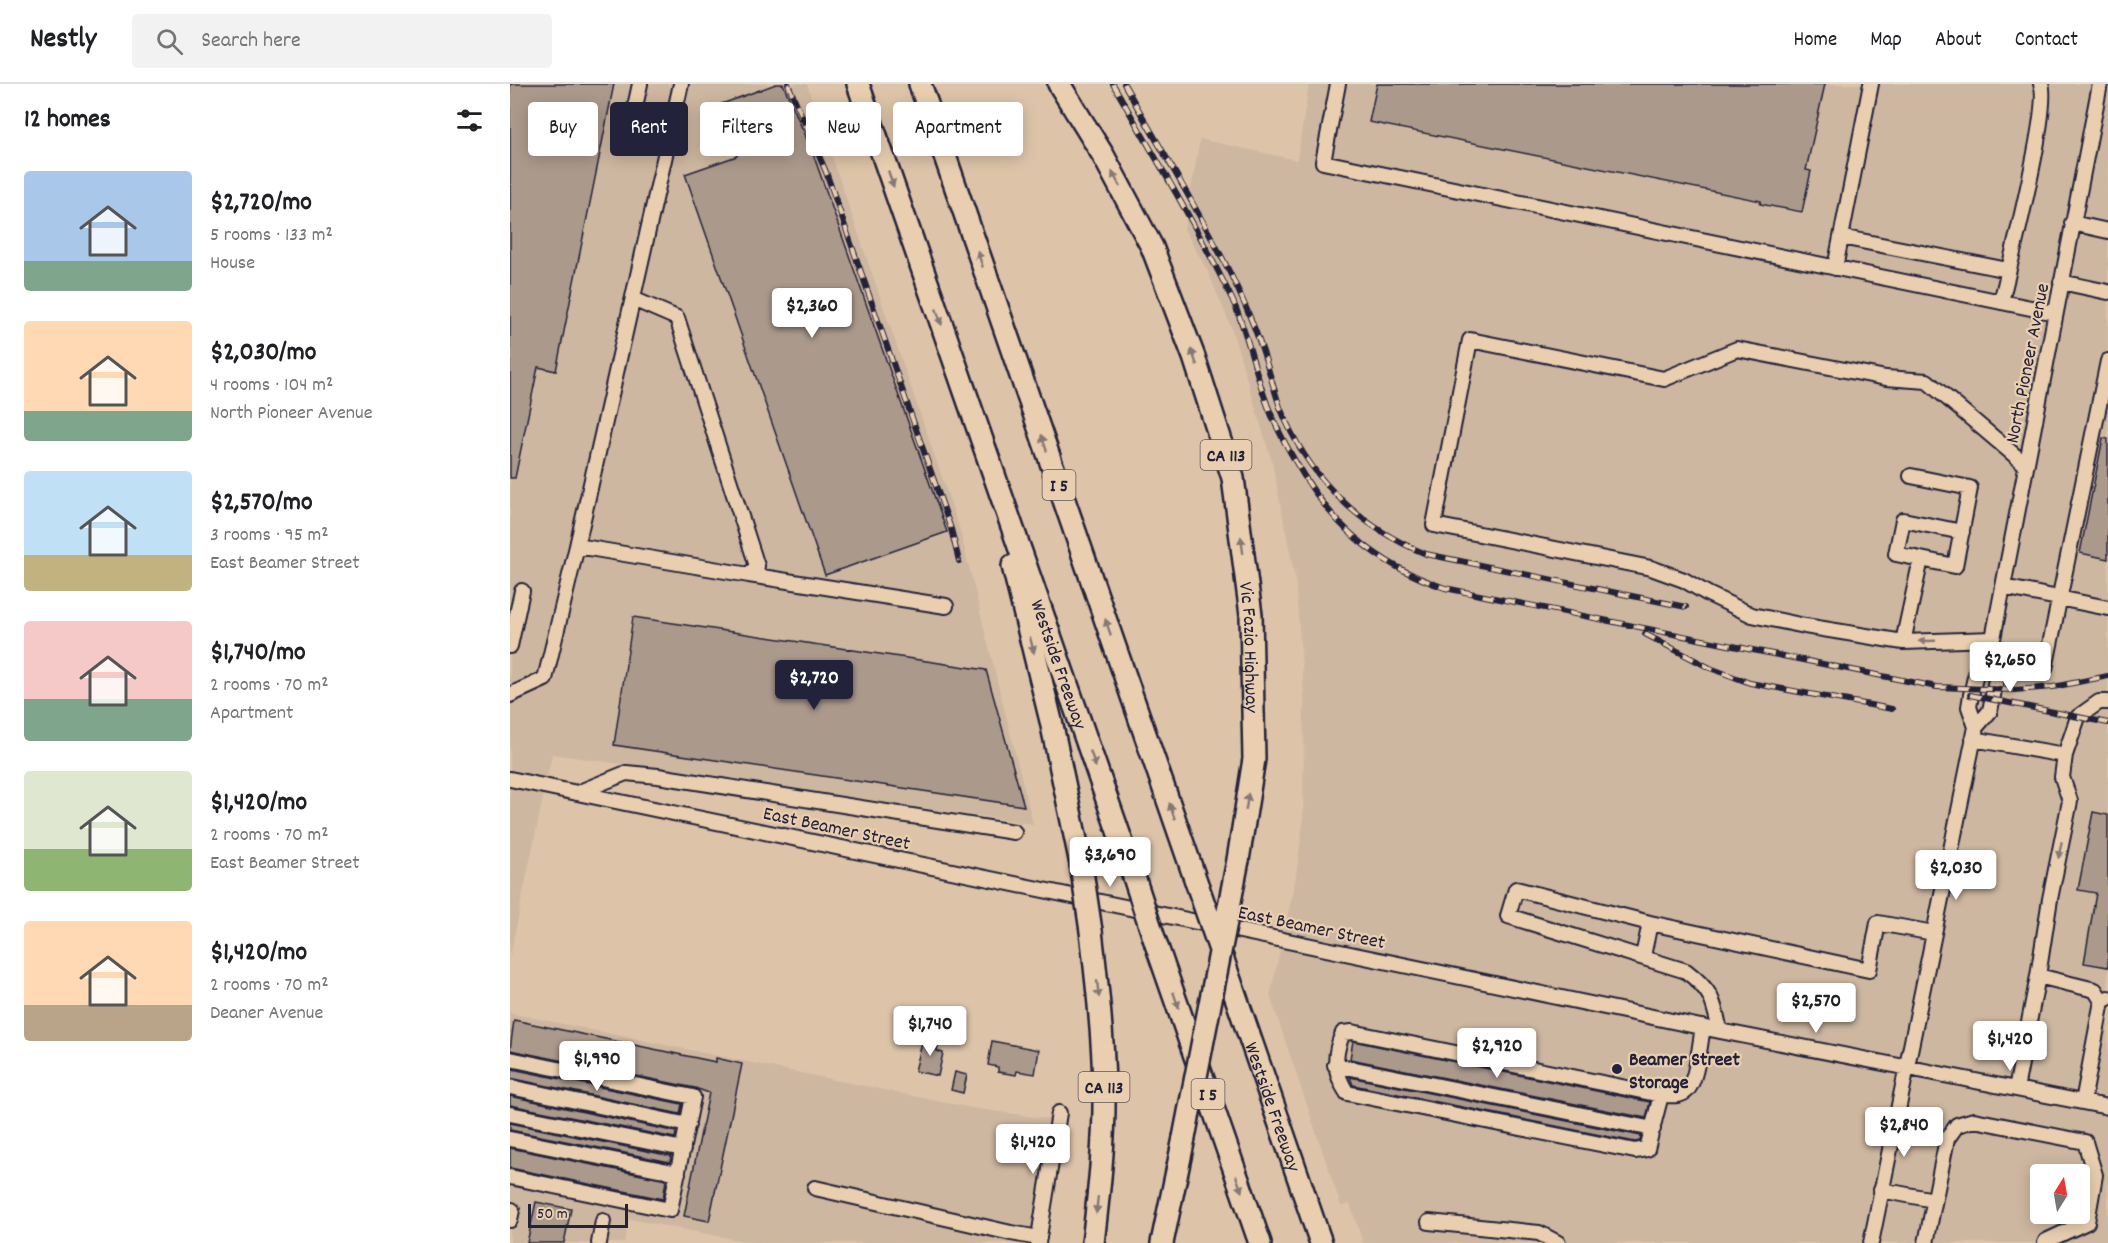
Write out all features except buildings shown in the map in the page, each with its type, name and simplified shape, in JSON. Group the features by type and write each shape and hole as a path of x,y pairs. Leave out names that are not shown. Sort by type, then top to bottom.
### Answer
{"highway":[{"name":"Westside Freeway","path":"858,84 1260,1243"},
{"name":"Westside Freeway","path":"920,84 1321,1243"},
{"name":"Vic Fazio Highway","path":"1059,84 1104,155 1152,247 1194,357 1233,478 1251,615 1254,759 1238,860 1162,1243"},
{"name":"CA 113","path":"991,466 1013,569 1056,741 1082,864 1091,931 1100,1013 1104,1088 1093,1243"}],"street":[{"path":"636,102 640,84"},
{"path":"677,102 681,84"},
{"path":"1338,84 1323,162 2055,313"},
{"path":"1835,268 1871,84"},
{"path":"2001,302 2040,122 2044,91 2041,84"},
{"name":"North Pioneer Avenue","path":"1975,733 1969,706 1971,695 1978,664 1992,644 2100,84"},
{"path":"510,695 545,679 664,156"},
{"path":"2072,223 2108,231"},
{"path":"1841,237 2008,270"},
{"path":"2061,282 2108,292"},
{"path":"633,299 677,318 756,566 749,575"},
{"path":"1992,644 1903,642 1752,615 1684,580 1651,568 1434,525 1470,340 1664,379 1737,349 1886,378 1927,381 2026,465"},
{"path":"2045,669 2108,361"},
{"path":"1911,476 1970,488 1962,531 1954,566 1896,554 1903,520 1962,531"},
{"path":"577,546 946,606"},
{"path":"1903,642 1921,560"},
{"path":"2003,587 2108,608"},
{"path":"510,646 522,591"},
{"name":"North Pioneer Avenue","path":"1871,1243 1975,733 1990,711 1998,669 1992,644"},
{"path":"2016,1089 2070,801 2062,777 2065,755 2078,717 2099,702 2108,702"},
{"path":"1975,733 2065,755"},
{"path":"577,793 626,773 658,776 1014,832"},
{"name":"East Beamer Street","path":"510,779 1720,1031 2108,1107"},
{"path":"1720,1031 1713,999 1702,984 1686,971 1508,916 1516,889 1650,923 1869,970 1878,923 1934,933"},
{"path":"1643,956 1650,923"},
{"path":"2038,976 2095,990 2105,999 2083,1102"},
{"path":"1660,1095 1647,1149 1635,1151 1347,1093 1335,1065 1339,1042 1343,1034 1352,1032 1660,1095 1675,1096 1685,1092 1692,1083 1703,1027"},
{"path":"510,1059 693,1097 670,1210 510,1177"},
{"path":"1335,1065 1653,1129"},
{"path":"510,1087 688,1125"},
{"path":"815,1188 1039,1240 1059,1113"},
{"path":"510,1114 683,1149"},
{"path":"1926,1243 1947,1139 1957,1125 1974,1120 2085,1142 2101,1176 2087,1222 2046,1240 2045,1243"},
{"path":"510,1139 678,1173"},
{"path":"1881,1190 1934,1200"},
{"path":"510,1210 512,1210 510,1220"},
{"path":"599,1243 603,1221"},
{"path":"1430,1221 1539,1233 1558,1243"}],"shaded area":[{"path":"510,84 807,84 813,102 806,102 806,156 832,156 959,527 1033,824 552,754 510,957"},
{"path":"1309,84 2108,84 2108,1243 1363,1243 1350,1204 1341,1206 1270,996 1295,882 1303,823 1304,693 1295,577 1272,462 1231,327 1208,272 1184,229 1200,139 1297,160"},
{"path":"510,1013 972,1108 1058,1120 1033,1243 753,1243 629,1219 624,1243 510,1243"}],"railway":[{"path":"788,84 826,172 951,529 959,561"},
{"path":"1113,84 1189,217 1232,299 1242,323 1268,406 1294,459 1308,482 1339,522 1376,554 1397,567 1445,588 1937,687 2014,690 2053,687 2108,676"},
{"path":"1124,84 1191,200 1233,280 1254,327 1280,407 1291,432 1304,455 1337,496 1378,529 1426,554 1686,607"},
{"path":"1645,634 1710,668 1750,683 1892,709"},
{"path":"1970,695 2108,723"}],"place":[{"name":"Beamer Street Storage","path":"1617,1069"}]}
